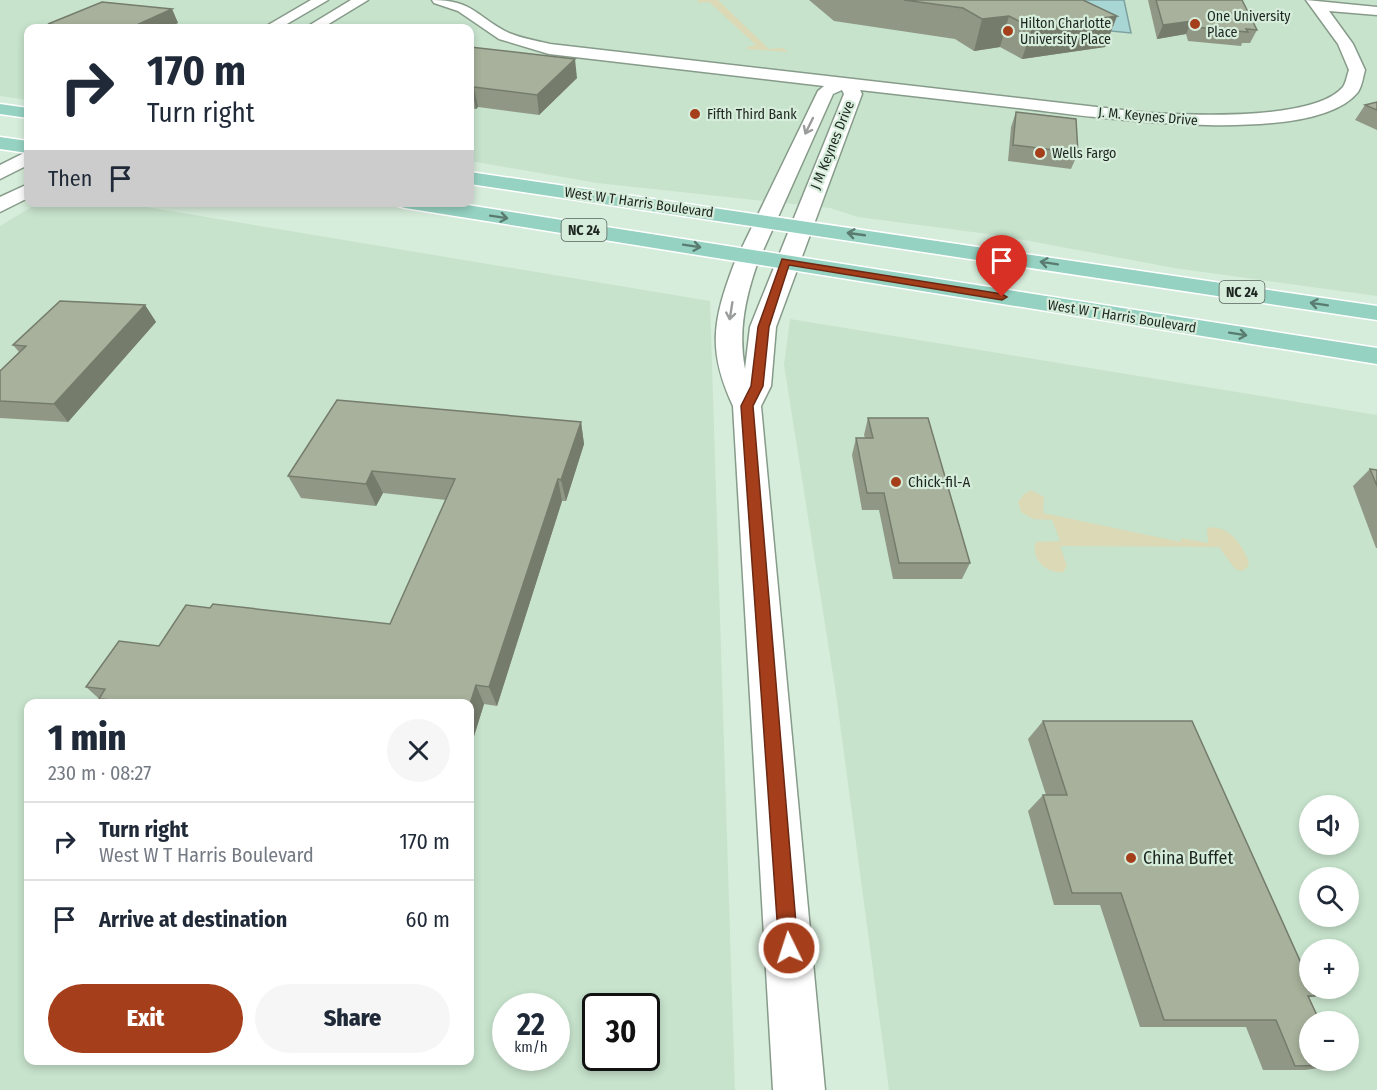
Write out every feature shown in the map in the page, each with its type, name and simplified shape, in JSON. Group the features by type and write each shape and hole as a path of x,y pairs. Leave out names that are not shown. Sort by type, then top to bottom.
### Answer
{"main road":[{"path":"0,109 24,112"},
{"path":"0,143 24,146"},
{"name":"West W T Harris Boulevard","path":"474,179 1377,313"},
{"name":"West W T Harris Boulevard","path":"437,207 1377,356"}],"street":[{"path":"277,24 321,0"},
{"path":"319,24 362,0"},
{"path":"439,0 462,8 504,36 541,47 844,83"},
{"path":"1316,2 1377,5"},
{"path":"1316,2 1377,11"},
{"name":"J. M. Keynes Drive","path":"844,83 1156,118 1232,121 1284,115 1332,101 1347,92 1356,82 1357,70 1353,58 1316,2"},
{"name":"J M Keynes Drive","path":"844,83 851,88 853,94 785,261 763,327 757,386 747,406 734,381 729,339 731,305 748,256 826,91 844,83"},
{"path":"0,173 24,159"},
{"path":"0,206 24,192"},
{"path":"747,406 799,1090"}],"shaded area":[{"path":"0,0 1038,0 1131,32 1124,0 1377,0 1377,296 1174,268 1003,236 858,217 830,208 597,183 474,162 474,24 24,24 24,99 0,96"},
{"path":"698,0 718,0 769,49 783,48 788,52 747,49 747,47 756,45 709,2 698,3"},
{"path":"31,207 146,207 710,301 735,1090 0,1090 0,226"},
{"path":"790,319 1377,415 1377,1090 889,1090 836,694 784,365"},
{"path":"1031,490 1044,497 1043,513 1181,542 1181,538 1208,543 1207,528 1221,529 1228,532 1239,543 1249,563 1242,571 1235,569 1219,547 1060,546 1067,566 1063,572 1051,571 1041,564 1035,554 1036,542 1060,541 1052,520 1033,519 1021,512 1018,502 1024,494"}],"water":[{"path":"1038,0 1124,0 1131,33 1080,28"}],"building":[{"path":"904,0 1083,0 1117,16 1032,28 1009,16 982,19 963,8"},
{"path":"1156,0 1242,0 1257,30 1246,29 1248,32 1194,27 1192,21 1163,25"},
{"path":"102,2 172,9 139,24 48,24"},
{"path":"474,47 575,59 537,95 474,87"},
{"path":"1377,102 1377,110 1365,105"},
{"path":"1016,112 1076,119 1078,153 1013,145"},
{"path":"60,301 145,305 54,404 0,401 0,371 26,346 13,345"},
{"path":"337,400 581,422 561,480 558,479 489,687 476,685 472,699 99,699 105,689 86,687 119,641 159,646 186,605 210,608 213,604 390,624 455,479 372,471 366,484 288,476"},
{"name":"Chick-fil-A","path":"868,418 928,418 970,563 899,563 884,493 867,493 856,438 873,438"},
{"path":"1370,469 1377,470 1377,486"},
{"name":"China Buffet","path":"1043,721 1192,721 1299,959 1299,999 1309,999 1315,1011 1299,1011 1299,1066 1295,1066 1276,1020 1164,1020 1121,893 1072,893 1043,795 1067,795"}],"place":[{"name":"One University Place","path":"1195,24"},
{"name":"Hilton Charlotte University Place","path":"1008,31"},
{"name":"Fifth Third Bank","path":"695,114"},
{"name":"Wells Fargo","path":"1040,153"},
{"name":"Chick-fil-A","path":"896,482"},
{"name":"China Buffet","path":"1131,858"}],"route":[{"path":"789,948 747,406 757,386 761,365 763,327 785,261 1002,297"}]}
